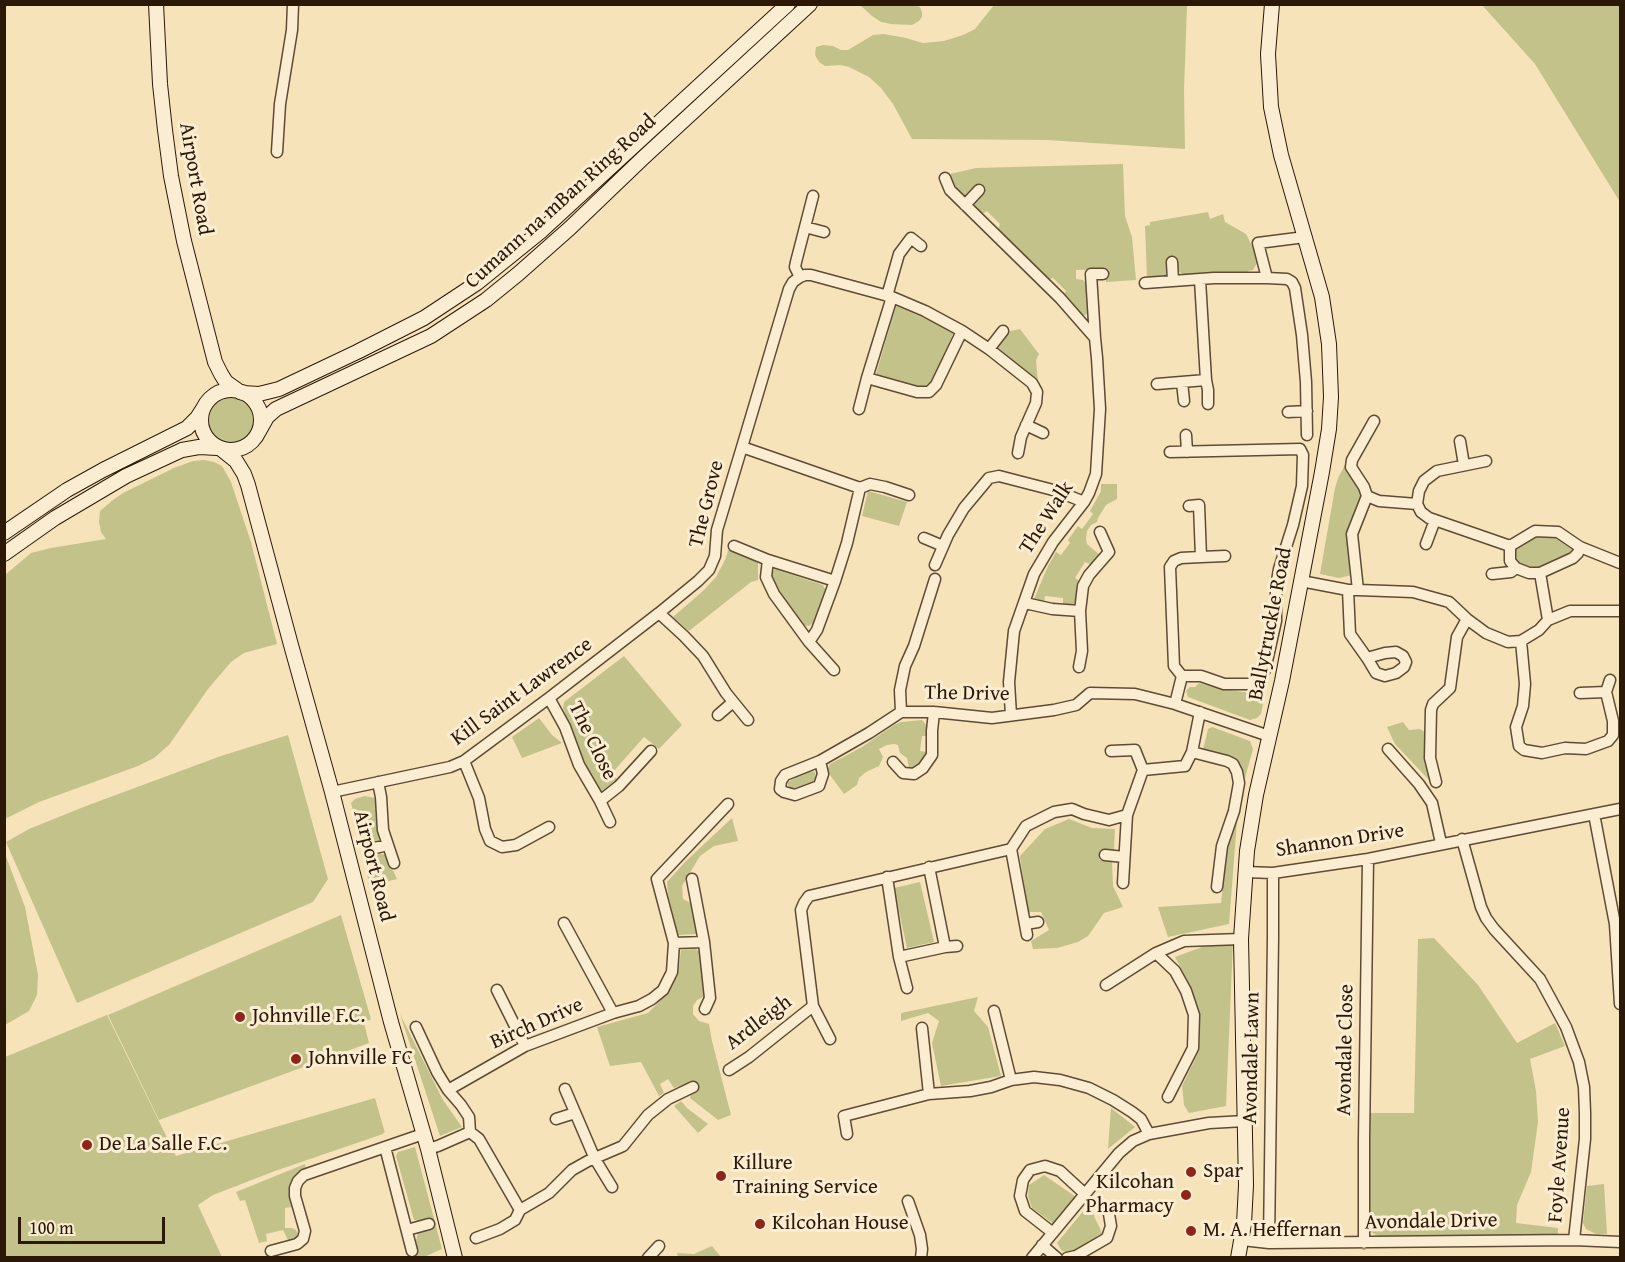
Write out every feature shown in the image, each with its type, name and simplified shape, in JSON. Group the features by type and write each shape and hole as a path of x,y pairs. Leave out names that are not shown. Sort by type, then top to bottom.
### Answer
{"main road":[{"name":"Airport Road","path":"156,4 162,107 171,176 184,241 220,374 226,382 242,392"},
{"name":"Cumann na mBan Ring Road","path":"242,392 259,394 279,389 424,318 477,283 540,232 788,4"},
{"name":"Cumann na mBan Ring Road","path":"257,435 267,417 276,409 431,336 486,300 570,228 810,4"},
{"name":"Ballytruckle Road","path":"1238,1257 1242,1240 1246,1179 1241,939 1245,872 1252,814 1282,681 1331,410 1329,344 1325,313 1281,154 1271,107 1268,54 1272,4"},
{"name":"Airport Road","path":"204,406 214,379 214,356"},
{"path":"4,533 67,490 187,428 214,395 229,390 242,392 253,399 260,412 257,435 241,449 199,447 182,450 126,476 55,518 4,554"},
{"path":"204,406 201,424 203,433 219,448"},
{"name":"Airport Road","path":"248,485 249,457 257,435"},
{"name":"Airport Road","path":"219,448 236,461 248,485 456,1257"}],"street":[{"path":"277,152 280,104 292,30 293,4"},
{"path":"945,178 950,190 1060,298 1095,338"},
{"path":"965,205 980,190"},
{"path":"813,196 795,267 800,277 811,275 890,297 925,310 962,331 1032,383 1037,392 1036,403 1021,437 1018,453"},
{"path":"805,227 824,232"},
{"path":"859,410 890,297 898,254 907,233 921,246"},
{"path":"1267,278 1258,243 1305,237"},
{"path":"1172,262 1173,281"},
{"name":"The Walk","path":"1011,715 1009,682 1014,631 1034,574 1053,542 1084,502 1095,474 1099,418 1098,368 1091,274"},
{"path":"1078,275 1103,274"},
{"name":"The Grove","path":"709,570 715,556 717,530 789,289 800,277"},
{"path":"1145,283 1214,278 1287,279 1292,282 1295,288 1302,335 1307,435"},
{"path":"1200,280 1206,380 1209,390 1208,404"},
{"path":"867,378 918,392 929,392 936,386 962,331"},
{"path":"988,349 1003,331"},
{"path":"1157,384 1206,380"},
{"path":"1182,382 1184,402"},
{"path":"1288,411 1307,411"},
{"path":"1368,658 1350,634 1353,534 1367,496 1351,467 1352,460 1374,421"},
{"path":"1026,425 1043,433"},
{"path":"1186,435 1187,452"},
{"path":"1460,441 1464,465"},
{"name":"The Grove","path":"742,447 860,488 870,484 909,495"},
{"path":"1170,452 1300,449 1303,455 1302,486 1278,576 1276,621 1265,670 1259,680 1249,684 1224,684 1201,676 1182,676"},
{"path":"1486,461 1437,471 1424,481 1419,491 1417,504 1421,512 1429,518 1510,546"},
{"path":"935,565 964,508 989,478 999,476 1057,491 1084,502"},
{"path":"809,642 817,630 848,543 860,488"},
{"path":"1367,496 1379,501 1417,504"},
{"path":"1189,506 1199,505 1201,557"},
{"path":"1426,544 1435,520"},
{"path":"1510,546 1535,531 1558,532 1580,547 1620,563"},
{"path":"1079,667 1082,651 1080,611 1083,586 1089,575 1109,552 1100,532"},
{"path":"924,538 943,546"},
{"name":"The Grove","path":"734,546 768,560 835,581"},
{"path":"1510,546 1510,561 1516,568 1529,573 1540,573 1572,558 1578,553 1580,547"},
{"path":"1182,676 1174,666 1170,567 1174,561 1181,558 1225,556"},
{"path":"768,560 766,578 774,594 809,642 834,670"},
{"path":"1492,574 1511,572 1516,568"},
{"name":"Kill Saint Lawrence","path":"332,792 450,767 464,760 659,613 709,570"},
{"path":"1540,573 1548,620"},
{"path":"820,762 902,712 900,690 905,666 914,646 935,579"},
{"path":"1301,581 1353,590 1413,592 1449,602 1486,633 1508,642 1521,640 1539,630 1548,620 1570,611 1620,611"},
{"path":"1025,603 1052,609 1080,611"},
{"path":"659,613 703,656 733,702 748,720"},
{"path":"1436,782 1430,758 1431,710 1433,704 1450,688 1457,637 1467,619"},
{"path":"1521,640 1525,684 1523,706 1516,727 1519,746 1524,750 1542,753 1565,748 1586,748 1608,741 1613,735 1613,721 1606,692 1610,680"},
{"path":"1175,704 1182,676"},
{"path":"1580,693 1606,692"},
{"name":"The Drive","path":"902,712 934,712 992,718 1046,712 1076,705 1090,693 1135,694 1175,704 1269,736"},
{"name":"The Close","path":"549,698 565,728 579,765 610,822"},
{"path":"718,715 733,702"},
{"path":"893,762 903,773 914,774 923,768 932,755 934,712"},
{"path":"1143,770 1185,766 1192,752 1200,712"},
{"path":"1388,749 1419,784 1432,803 1441,843"},
{"path":"1111,751 1135,750 1143,770 1126,814 1123,883"},
{"name":"The Close","path":"600,801 619,786 651,751"},
{"path":"1192,752 1227,761 1233,764 1238,772 1239,783 1234,811 1222,846 1217,887"},
{"path":"464,760 479,798 485,829 490,841 502,847 516,845 549,827"},
{"path":"378,782 382,823 394,863"},
{"name":"Birch Drive","path":"448,1090 525,1046 613,1013 639,1006 663,990 672,972 674,943 657,879 728,804"},
{"path":"1038,922 1026,930 1011,849 1026,826 1054,812 1071,809 1109,820 1126,814"},
{"name":"Shannon Drive","path":"1245,872 1273,873 1368,859 1620,809"},
{"path":"1594,814 1615,924 1620,1004"},
{"name":"Foyle Avenue","path":"1462,839 1486,918 1540,979 1566,1027 1579,1062 1584,1087 1585,1139 1574,1240"},
{"path":"370,849 388,845"},
{"name":"Ardleigh","path":"830,1039 813,1006 801,910 809,896 1011,849"},
{"path":"1105,855 1124,857"},
{"name":"Avondale Close","path":"1364,1243 1368,859"},
{"path":"929,867 945,946"},
{"name":"Avondale Lawn","path":"1269,1243 1273,873"},
{"path":"887,877 899,957 907,988"},
{"path":"692,879 704,942 710,998 705,1009"},
{"path":"564,923 613,1013"},
{"path":"1106,985 1156,953 1184,941 1241,939"},
{"path":"674,943 704,942"},
{"path":"899,957 945,946 957,946"},
{"path":"1156,953 1175,971 1186,991 1194,1015 1193,1048 1168,1098"},
{"path":"497,990 525,1046"},
{"name":"Ardleigh","path":"729,1070 813,1006"},
{"path":"994,1011 1011,1080"},
{"path":"416,1027 437,1072 469,1117 470,1132 479,1139 520,1210"},
{"path":"922,1028 929,1094"},
{"path":"847,1134 844,1116 929,1094 970,1091 1011,1080 1034,1077 1060,1080 1089,1088 1132,1112 1141,1119 1149,1134"},
{"path":"476,1238 500,1229 515,1220 520,1210 549,1193 572,1170 623,1146 648,1115 668,1099 693,1087"},
{"path":"565,1089 595,1159 612,1187"},
{"path":"556,1119 575,1113"},
{"path":"1032,1257 1119,1153 1133,1141 1149,1134 1209,1123 1245,1121"},
{"path":"428,1149 470,1132"},
{"path":"271,1251 297,1244 303,1239 305,1231 295,1196 295,1188 304,1175 423,1134"},
{"path":"385,1147 412,1251"},
{"path":"1053,1233 1025,1211 1020,1196 1023,1180 1030,1170 1045,1166 1060,1171 1086,1194"},
{"path":"908,1202 920,1235 921,1253"},
{"path":"1067,1257 1076,1256 1107,1238 1111,1226 1108,1208"},
{"path":"407,1230 429,1224"},
{"name":"Avondale Drive","path":"1242,1240 1269,1243 1574,1240 1620,1242"},
{"path":"1042,1245 1057,1257"},
{"path":"648,1257 659,1246"}],"shaded area":[{"path":"860,5 914,5 920,7 922,17 912,25 891,24 881,22"},
{"path":"994,5 1187,5 1184,91 1185,149 1047,140 912,139 893,104 869,77 849,67 825,66 815,55 816,47 823,45 848,50 873,35 884,34 923,43 944,41 975,29"},
{"path":"1482,5 1620,5 1620,202 1535,64"},
{"path":"1123,164 1125,216 1132,237 1136,280 1106,282 1105,269 1076,270 1076,279 1083,280 1087,285 1088,311 1086,315 1080,315 1063,298 1066,291 1053,278 1047,280 998,230 1000,224 987,211 980,213 973,207 984,192 977,185 967,196 963,196 955,188 950,174 976,168"},
{"path":"1208,212 1210,219 1223,214 1225,222 1246,234 1255,252 1257,263 1253,270 1248,271 1247,274 1186,276 1179,272 1177,260 1168,260 1166,275 1147,278 1145,226 1150,225 1150,222"},
{"path":"896,306 954,331 933,381 923,387 876,374"},
{"path":"1020,329 1039,354 1036,360 1038,383 995,350 1010,331"},
{"path":"231,397 247,404 254,420 247,436 231,443 215,436 208,420 215,404"},
{"path":"204,460 222,466 231,482 251,542 277,644 244,653 231,662 208,689 169,745 154,758 39,802 5,819 5,575 31,553 106,539 101,532 100,511 113,500 174,468 193,461"},
{"path":"1345,465 1359,487 1361,496 1347,534 1352,575 1339,578 1320,574 1335,488"},
{"path":"1101,484 1117,484 1117,499 1106,505 1097,522 1087,531 1087,544 1102,557 1092,565 1085,562 1075,578 1081,582 1073,605 1068,608 1063,607 1063,598 1045,596 1044,603 1038,603 1034,599 1048,566 1056,552 1061,555 1070,543 1068,540 1078,526 1082,529 1093,514 1090,511 1101,491"},
{"path":"868,491 907,502 899,526 862,516"},
{"path":"1537,535 1555,536 1572,549 1571,554 1547,566 1527,569 1517,565 1516,547"},
{"path":"728,550 758,562 758,580 751,582 689,631 673,617 716,577"},
{"path":"775,569 823,585 826,591 815,622 809,626 802,625 772,584 771,573"},
{"path":"624,656 682,725 659,749 644,737 612,773 618,781 603,792 599,790 583,762 563,708 564,702"},
{"path":"1268,677 1261,714 1250,720 1188,697 1186,691 1199,683 1221,689 1252,693 1259,689"},
{"path":"539,718 552,735 562,743 522,758 512,737"},
{"path":"922,720 928,727 928,736 922,736 920,751 927,752 927,755 923,762 912,770 909,768 907,758 900,753 898,745 894,744 879,749 883,757 879,766 866,772 859,778 857,785 844,794 827,771 830,764 862,747 894,725"},
{"path":"1403,722 1409,730 1420,729 1425,732 1425,757 1431,782 1395,744 1387,727"},
{"path":"1212,727 1250,741 1253,749 1245,778 1241,767 1233,759 1203,750 1208,729"},
{"path":"288,735 328,879 313,902 77,1003 6,842 29,829 86,806 221,756"},
{"path":"810,771 815,772 816,780 810,785 790,789 787,783"},
{"path":"365,796 376,798 379,838 378,843 371,846 362,845 351,803"},
{"path":"732,818 738,841 714,846 700,856 682,886 683,899 693,904 698,934 678,935 667,882"},
{"path":"1069,819 1092,828 1115,829 1114,850 1100,851 1099,860 1112,861 1113,886 1123,907 1104,913 1088,936 1078,942 1057,948 1033,949 1031,941 1049,930 1041,912 1028,912 1020,856 1045,829"},
{"path":"1237,821 1229,924 1168,937 1158,907 1221,903 1227,847"},
{"path":"4,851 25,907 38,975 37,995 29,1011 5,1025"},
{"path":"380,853 386,855 397,879 369,886 365,858"},
{"path":"920,882 934,942 907,948 894,888"},
{"name":"Johnville F.C.","path":"341,915 371,1019 364,1023 369,1043 159,1120 108,1015"},
{"path":"1434,938 1478,985 1517,1043 1555,1023 1565,1046 1530,1059 1536,1091 1538,1122 1531,1172 1517,1205 1516,1223 1558,1228 1558,1234 1382,1238 1372,1233 1368,1222 1369,1113 1414,1113 1418,939"},
{"path":"1233,942 1226,1106 1189,1113 1184,1105 1182,1086 1199,1051 1200,1016 1189,983 1175,957 1202,947"},
{"path":"695,949 701,952 705,996 697,1000 693,1006 693,1014 699,1021 709,1024 731,1115 718,1120 690,1098 691,1094 697,1091 693,1082 674,1088 668,1079 660,1084 664,1093 659,1096 641,1062 610,1066 597,1027 648,1013 668,993 678,974 681,950"},
{"path":"978,997 974,1011 988,1027 1001,1076 941,1086 932,1043 939,1021 928,1013 901,1021 901,1013"},
{"path":"400,1014 443,1100 462,1127 440,1136"},
{"name":"De La Salle F.C.","path":"107,1015 176,1156 375,1098 385,1133 275,1171 213,1195 198,1205 222,1257 5,1257 5,1057"},
{"path":"681,1101 708,1124 698,1133 674,1106"},
{"path":"1111,1108 1135,1127 1108,1149"},
{"path":"415,1147 442,1249 424,1257 403,1257 417,1254 418,1233 432,1227 429,1218 421,1221 414,1220 396,1156 398,1152"},
{"path":"305,1164 306,1169 296,1175 291,1182 289,1189 291,1207 285,1208 285,1228 296,1230 297,1238 294,1241 288,1240 283,1230 266,1234 267,1241 259,1243 245,1200 240,1201 236,1192"},
{"path":"1044,1175 1076,1197 1054,1224 1032,1208 1028,1196 1029,1185"},
{"path":"1604,1184 1607,1234 1596,1234 1586,1229 1583,1223 1587,1186"},
{"path":"1094,1198 1094,1216 1102,1233 1070,1253 1062,1251 1057,1243"},
{"path":"712,1246 721,1257 678,1257 677,1253 694,1254"}],"place":[{"name":"Johnville F.C.","path":"240,1017"},
{"name":"Johnville FC","path":"296,1059"},
{"name":"De La Salle F.C.","path":"87,1145"},
{"name":"Spar","path":"1191,1172"},
{"name":"Killure Training Service","path":"721,1176"},
{"name":"Kilcohan Pharmacy","path":"1186,1195"},
{"name":"Kilcohan House","path":"760,1224"},
{"name":"M. A. Heffernan","path":"1191,1231"}]}
